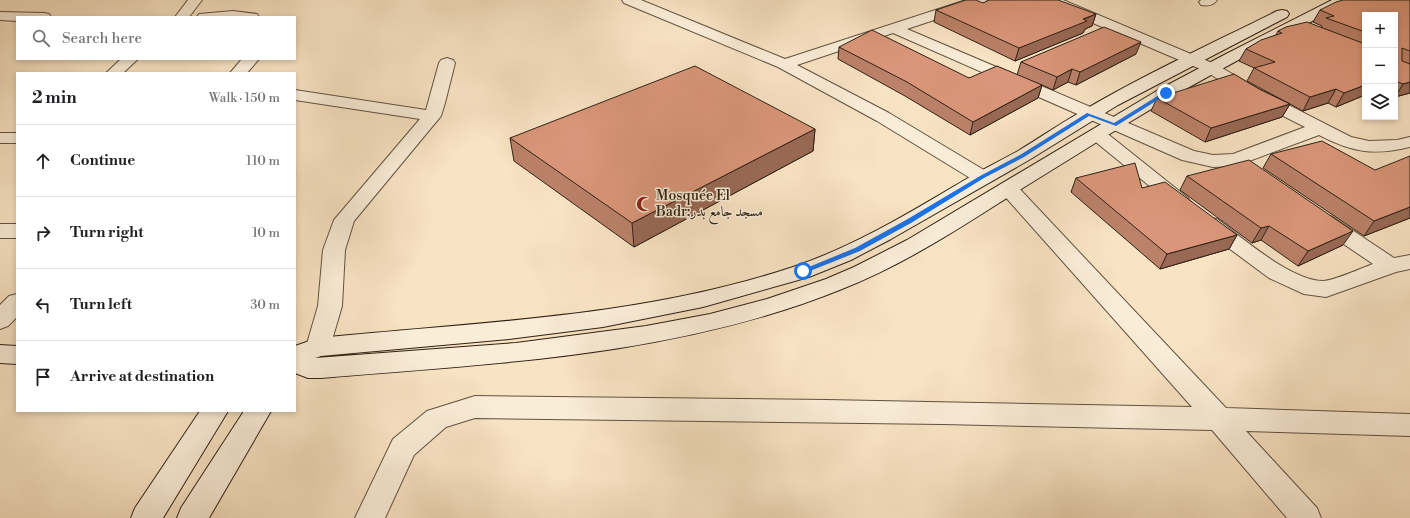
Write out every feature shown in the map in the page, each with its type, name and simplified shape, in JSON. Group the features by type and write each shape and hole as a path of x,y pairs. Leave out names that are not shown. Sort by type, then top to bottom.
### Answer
{"street":[{"path":"183,16 195,0"},
{"path":"629,0 784,64 883,117 982,177"},
{"path":"784,64 980,0"},
{"path":"1051,0 1212,68 1259,97 1345,141 1369,147 1397,145 1410,142"},
{"path":"296,356 318,347 536,327 674,306 741,290 803,271 858,250 908,222 982,177 1022,156 1089,114 1192,59 1310,0"},
{"path":"296,363 308,368 321,368 536,349 617,340 695,325 768,306 847,278 890,259 925,240 1008,188 1212,68 1300,28 1343,0"},
{"path":"0,16 16,16"},
{"path":"218,16 242,16"},
{"path":"1094,35 1114,27"},
{"path":"895,29 1089,114 1173,196 1277,273 1304,286 1326,288 1401,264"},
{"path":"115,72 129,60"},
{"path":"239,72 251,60"},
{"path":"318,347 330,306 334,250 344,220 432,116 437,103 447,63"},
{"path":"999,75 1019,66"},
{"path":"296,95 432,116"},
{"path":"1106,130 1151,142 1189,156 1213,161 1236,160 1320,128"},
{"path":"0,138 16,138"},
{"path":"1022,156 1044,167"},
{"path":"1236,160 1254,173"},
{"path":"1008,188 1218,418 1306,518"},
{"path":"1309,212 1401,264"},
{"path":"0,231 16,231"},
{"path":"0,320 16,303"},
{"path":"0,354 16,354"},
{"path":"370,518 403,447 437,419 475,407 888,411 1218,418 1410,425"},
{"path":"146,518 214,412"},
{"path":"192,518 257,412"}],"building":[{"path":"966,0 976,0 983,3 989,0 1058,0 1096,14 1083,19 1087,21 1019,48 936,10"},
{"path":"1343,0 1410,0 1410,51 1402,48 1402,61 1410,64 1410,82 1403,84 1398,82 1398,12 1362,12 1362,31 1326,18 1334,16 1320,10"},
{"path":"1307,22 1362,43 1362,86 1344,93 1336,89 1310,97 1254,68 1275,62 1246,49 1261,40 1282,33 1278,31 1286,27"},
{"path":"1104,27 1141,42 1080,72 1072,69 1057,77 1021,62"},
{"path":"872,30 969,78 997,66 1042,85 973,122 907,82 839,47"},
{"name":"Mosquée El Badr;مسجد جامع بدر","path":"695,66 815,129 632,223 510,138"},
{"path":"1234,74 1259,89 1290,104 1211,128 1157,98"},
{"path":"1322,141 1375,170 1410,156 1410,207 1374,221 1271,154"},
{"path":"1249,160 1353,231 1308,251 1269,226 1261,228 1187,176"},
{"path":"1135,163 1142,188 1165,182 1237,235 1167,254 1076,178"}],"place":[{"name":"Mosquée El Badr;مسجد جامع بدر","path":"644,204"}],"route":[{"path":"803,271 858,250 908,222 982,177 1022,156 1089,114 1114,125 1166,93"}]}
